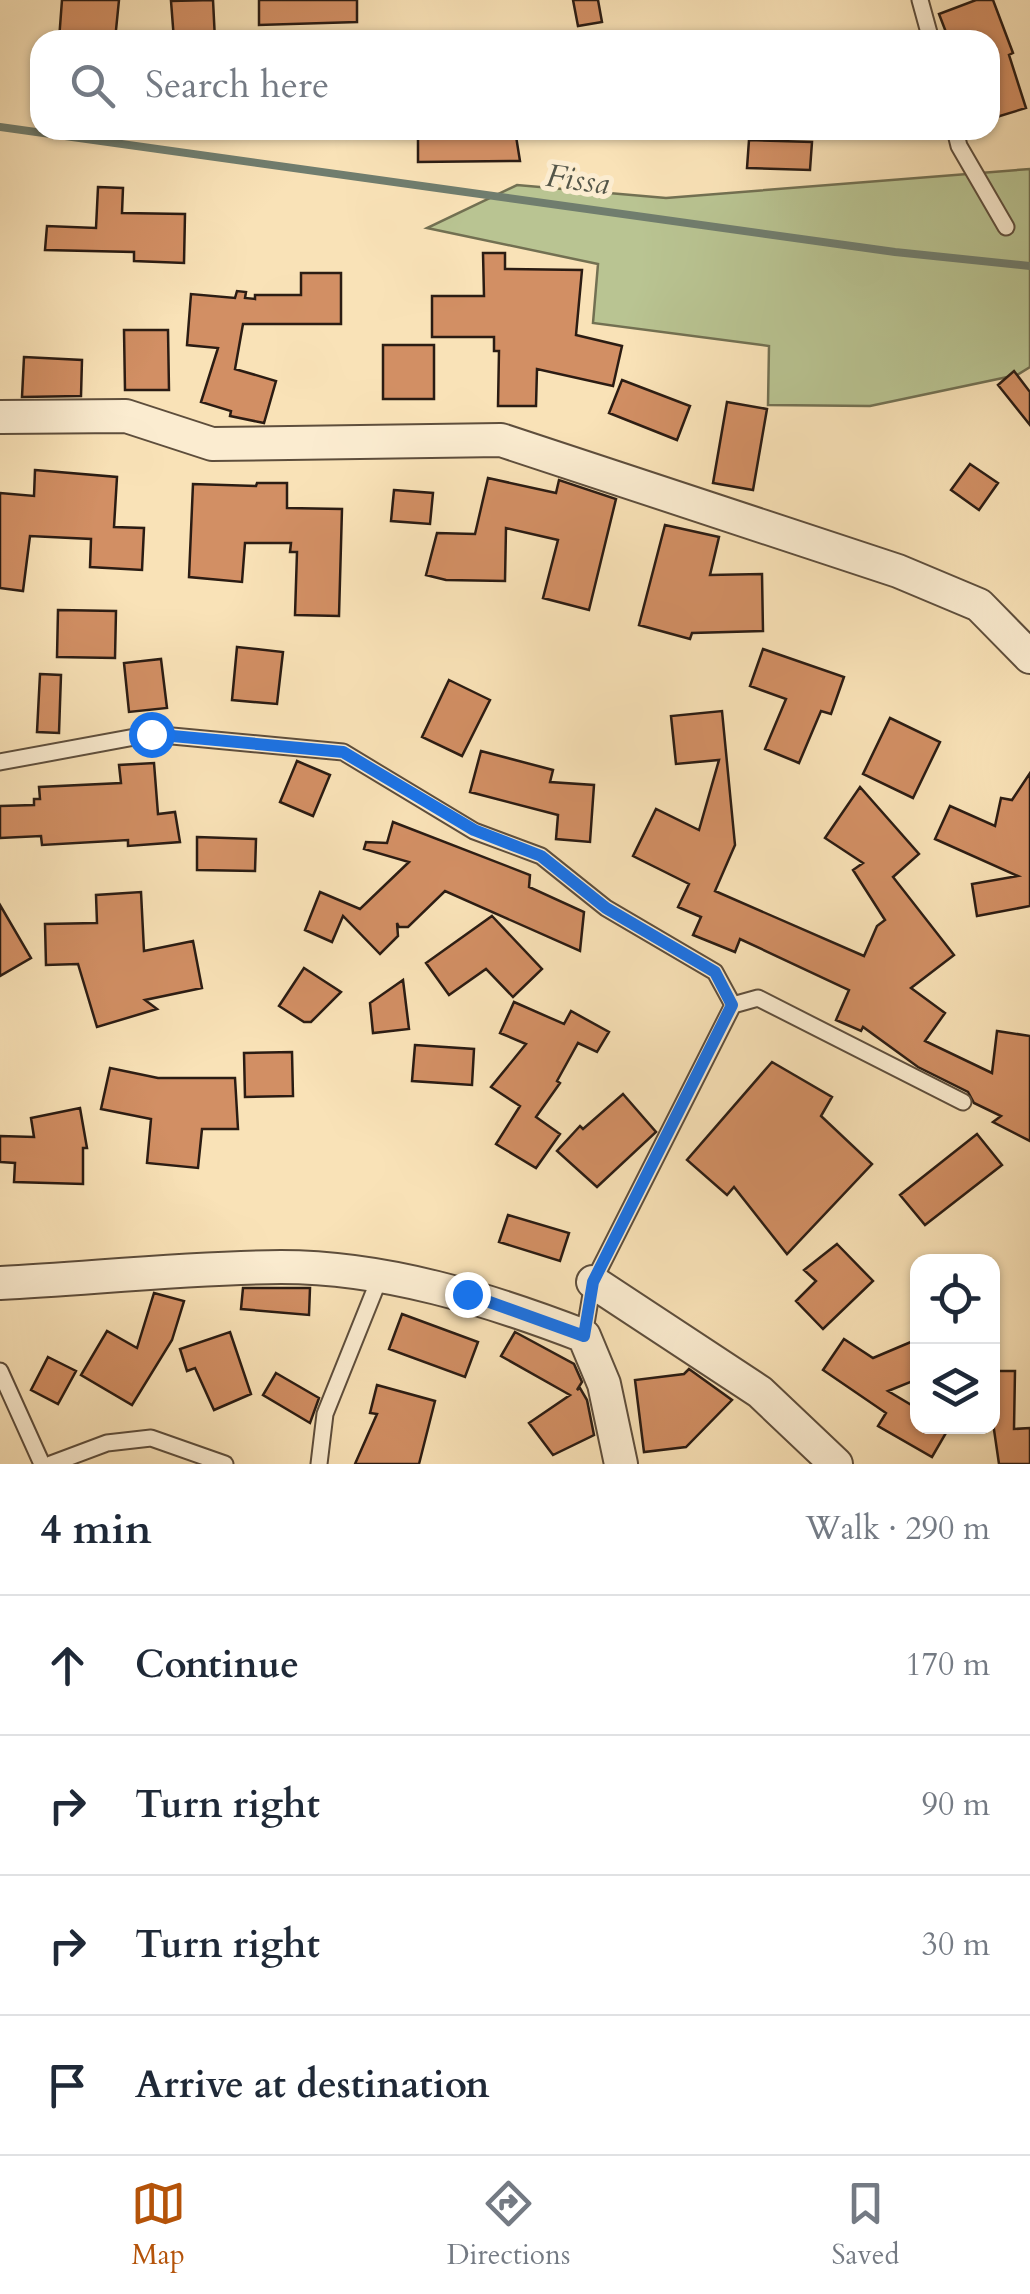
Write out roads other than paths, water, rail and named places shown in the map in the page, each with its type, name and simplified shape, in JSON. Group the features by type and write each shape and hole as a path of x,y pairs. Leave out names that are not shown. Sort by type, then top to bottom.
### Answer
{"street":[{"path":"0,417 126,416 212,444 501,440 898,571 978,605 1030,657"},
{"path":"0,1283 284,1267 380,1276 467,1294 584,1336 604,1384 622,1464"},
{"path":"593,1282 760,1392 836,1464"}],"lane":[{"path":"920,0 928,30"},
{"path":"958,140 1006,227"},
{"path":"0,762 151,734 343,752 474,830 541,856 606,908 715,972 732,1005"},
{"path":"584,1336 593,1282 732,1005 758,998 963,1102"},
{"path":"319,1464 325,1414 380,1276"},
{"path":"0,1371 42,1464"},
{"path":"52,1464 106,1443 151,1438 225,1464"}],"waterway":[{"name":"Fissa","path":"0,127 30,131"},
{"name":"Fissa","path":"93,140 895,252 1030,266"}]}
